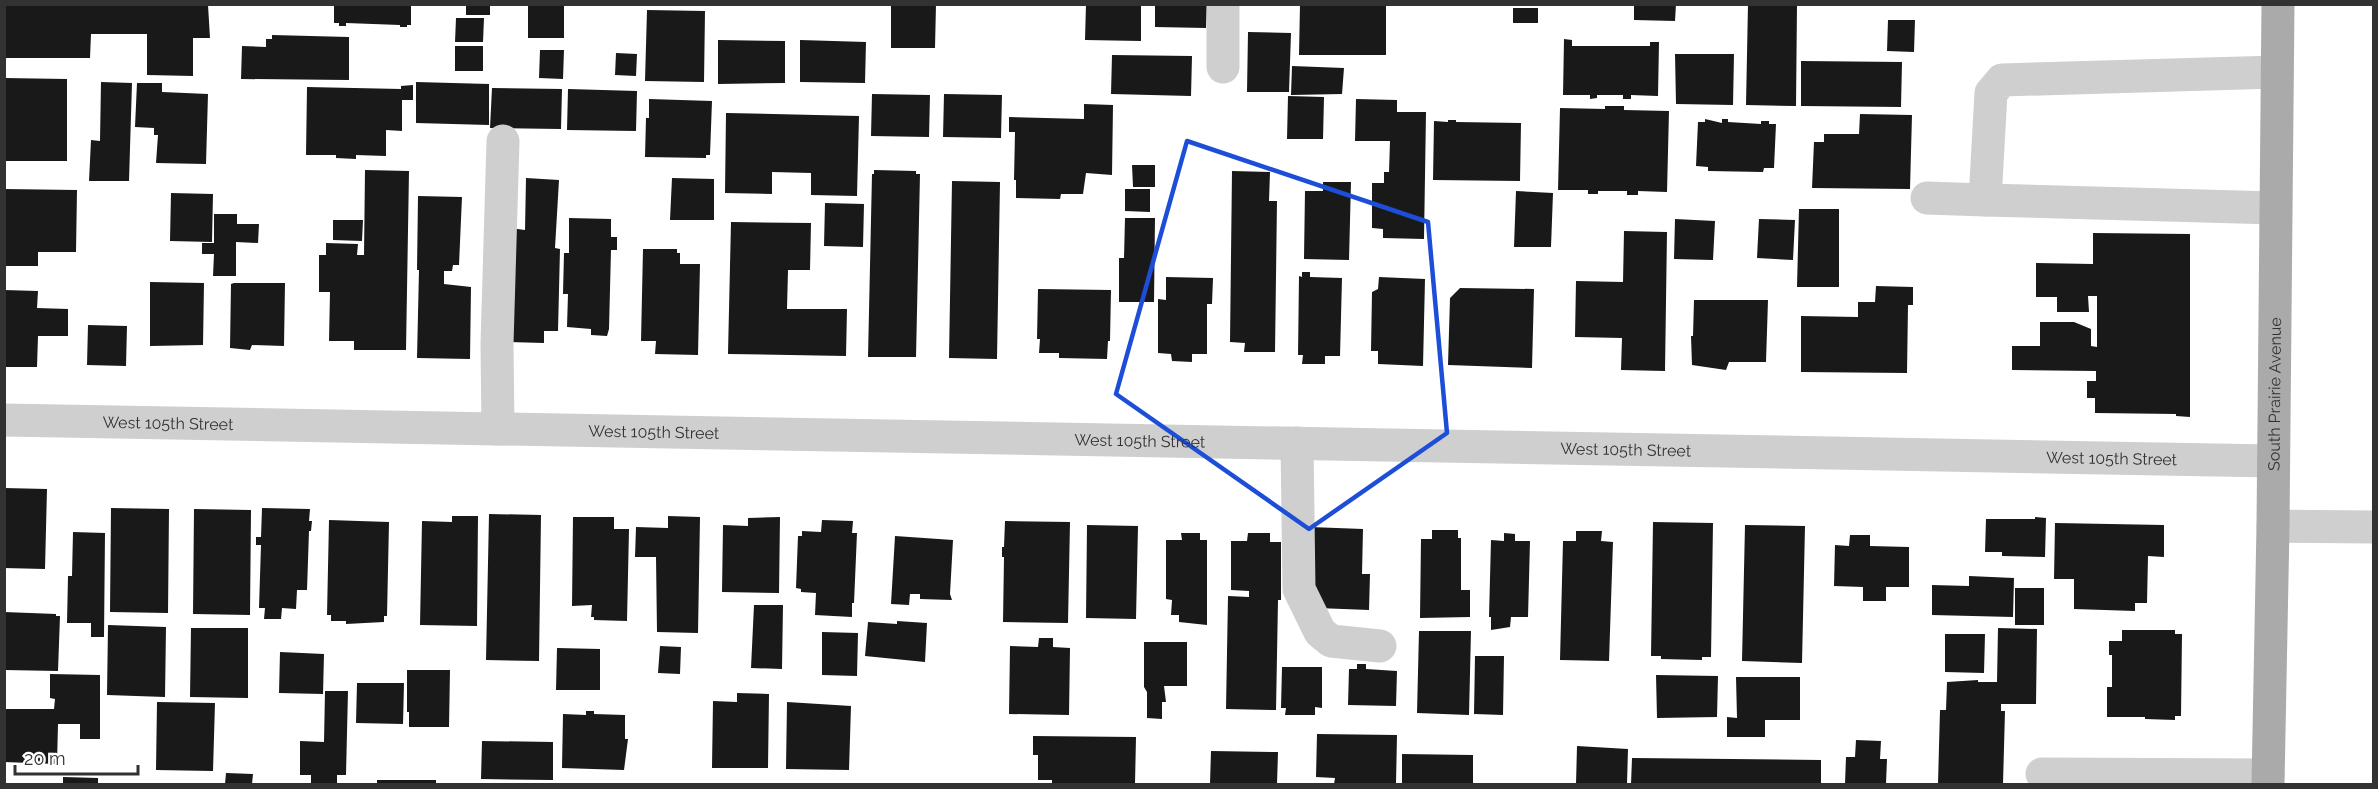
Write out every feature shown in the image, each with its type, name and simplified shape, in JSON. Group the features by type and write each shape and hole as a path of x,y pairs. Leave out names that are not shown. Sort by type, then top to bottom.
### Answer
{"main road":[{"name":"South Prairie Avenue","path":"2268,780 2278,4"}],"street":[{"path":"1222,67 1223,4"},
{"path":"1985,200 1991,93 2002,80 2277,72"},
{"path":"498,429 497,344 503,141"},
{"path":"1927,198 2275,208"},
{"name":"West 105th Street","path":"4,420 2273,461"},
{"path":"1297,443 1299,589 1320,632 1331,641 1380,646"},
{"path":"2273,526 2373,527"},
{"path":"2042,774 2268,780"}],"highlighted area":[{"path":"1187,141 1428,222 1447,433 1309,529 1116,394"}],"building":[{"path":"4,4 208,5 210,38 193,38 193,76 147,75 147,34 91,34 90,58 4,58"},
{"path":"334,4 411,4 411,25 400,27 400,25 346,23 346,26 339,26 339,23 334,23"},
{"path":"466,4 490,4 490,15 466,15"},
{"path":"528,4 564,4 564,38 528,38"},
{"path":"891,4 936,4 935,48 891,48"},
{"path":"1086,4 1141,4 1141,41 1085,40"},
{"path":"1155,4 1207,4 1206,28 1155,27"},
{"path":"1300,4 1386,4 1386,55 1299,55"},
{"path":"1634,4 1676,4 1675,21 1634,20"},
{"path":"1748,4 1797,4 1796,106 1746,105"},
{"path":"1513,8 1538,8 1538,23 1513,23"},
{"path":"647,10 705,11 704,82 645,81"},
{"path":"456,18 484,18 483,42 455,42"},
{"path":"1888,20 1915,20 1914,52 1887,51"},
{"path":"1248,32 1291,33 1289,92 1247,92"},
{"path":"272,35 349,37 349,80 241,79 242,46 266,47 266,39 272,39"},
{"path":"1564,39 1572,40 1572,46 1650,46 1650,42 1659,42 1658,96 1631,95 1631,99 1623,99 1623,95 1597,95 1597,98 1590,99 1590,95 1563,95"},
{"path":"718,40 785,41 785,83 718,84"},
{"path":"800,40 866,42 865,83 800,82"},
{"path":"455,46 483,46 483,71 455,71"},
{"path":"540,50 564,50 563,79 539,78"},
{"path":"616,53 637,54 636,76 615,75"},
{"path":"1675,54 1734,54 1733,105 1676,104"},
{"path":"1112,55 1192,56 1191,96 1111,94"},
{"path":"1801,61 1902,62 1901,107 1801,106"},
{"path":"1292,66 1344,68 1342,94 1291,95"},
{"path":"4,78 67,79 67,161 4,161"},
{"path":"101,82 132,83 129,181 89,181 91,140 100,141"},
{"path":"416,82 489,84 489,125 416,123"},
{"path":"137,83 162,83 162,92 208,94 206,164 156,163 158,135 154,135 154,128 135,127"},
{"path":"413,85 413,100 402,100 402,131 386,130 386,156 356,155 356,159 336,158 336,155 306,155 307,87 401,89 401,86"},
{"path":"492,88 562,89 561,129 490,128"},
{"path":"568,89 637,91 636,131 567,130"},
{"path":"872,94 930,95 929,137 871,136"},
{"path":"944,94 1002,95 1001,138 943,137"},
{"path":"1288,96 1324,97 1323,139 1287,139"},
{"path":"649,99 712,101 710,155 706,155 706,158 645,157"},
{"path":"1356,99 1397,100 1397,112 1426,112 1424,239 1383,238 1383,229 1372,228 1372,183 1384,183 1384,172 1389,172 1390,141 1355,141"},
{"path":"1084,104 1113,105 1112,175 1086,173 1083,194 1061,194 1060,199 1016,198 1015,132 1009,132 1009,117 1084,119"},
{"path":"1605,106 1624,106 1624,110 1669,111 1667,192 1638,191 1638,195 1627,195 1627,191 1598,191 1598,194 1588,194 1588,190 1558,190 1560,108 1605,109"},
{"path":"726,113 859,116 857,196 811,195 811,173 772,172 772,194 725,193"},
{"path":"1860,114 1912,115 1910,189 1812,188 1814,142 1824,142 1824,134 1859,134"},
{"path":"1705,119 1722,123 1722,119 1728,119 1728,122 1761,124 1761,121 1769,121 1769,124 1776,124 1774,168 1764,168 1763,172 1708,171 1708,167 1696,166 1698,122 1705,122"},
{"path":"1448,120 1521,123 1520,181 1433,180 1434,121 1448,122"},
{"path":"1132,165 1155,165 1155,187 1133,187"},
{"path":"365,170 409,171 406,350 354,350 354,341 329,341 330,292 319,292 319,255 326,255 326,243 358,244 357,255 364,255"},
{"path":"874,170 916,171 916,174 920,174 916,357 868,357 872,174"},
{"path":"1232,171 1270,172 1269,201 1277,201 1275,352 1244,352 1245,343 1230,342"},
{"path":"526,178 559,180 555,248 560,249 558,331 544,331 544,343 505,342 510,228 525,230"},
{"path":"672,178 714,179 714,220 670,220"},
{"path":"952,181 1000,182 997,359 949,358"},
{"path":"1323,182 1351,182 1349,260 1304,259 1305,191 1323,191"},
{"path":"4,189 77,190 76,252 38,252 38,266 4,266"},
{"path":"1125,189 1150,189 1150,212 1125,211"},
{"path":"1516,191 1553,193 1551,247 1514,247"},
{"path":"171,193 213,194 212,242 170,241"},
{"path":"418,196 462,197 459,265 453,265 452,271 444,271 444,284 471,287 470,359 417,358"},
{"path":"825,203 864,204 863,247 824,246"},
{"path":"1799,209 1839,209 1839,287 1797,287"},
{"path":"214,214 237,214 237,224 259,224 258,243 236,242 236,276 213,276 214,254 202,254 202,243 214,243"},
{"path":"569,218 611,219 611,237 617,237 617,250 611,250 607,336 591,335 591,329 567,327 568,294 563,294 564,253 569,253"},
{"path":"1125,218 1155,218 1154,302 1119,302 1119,258 1124,258"},
{"path":"1675,219 1715,221 1713,260 1674,259"},
{"path":"1759,219 1795,220 1793,260 1757,258"},
{"path":"333,220 363,220 362,241 333,240"},
{"path":"731,222 811,223 810,270 788,270 787,309 847,309 846,356 728,354"},
{"path":"1624,231 1667,232 1665,371 1621,370 1622,338 1575,337 1576,281 1623,282"},
{"path":"2093,233 2190,234 2190,417 2176,416 2176,414 2095,413 2095,398 2087,398 2087,381 2096,381 2096,371 2012,370 2012,346 2040,346 2040,322 2074,322 2091,329 2091,346 2097,347 2097,296 2088,296 2089,312 2057,312 2057,297 2036,297 2036,263 2093,264"},
{"path":"643,249 677,249 677,253 680,253 680,264 700,264 698,355 655,354 656,341 641,341"},
{"path":"1302,272 1310,272 1310,277 1342,278 1340,356 1325,356 1325,364 1302,364 1303,355 1298,355 1299,276 1302,277"},
{"path":"1166,277 1213,278 1212,304 1207,304 1207,354 1192,354 1192,362 1172,361 1171,354 1158,353 1158,299 1166,300"},
{"path":"1379,277 1425,279 1423,366 1378,364 1378,351 1371,351 1372,292 1378,289"},
{"path":"150,282 204,283 203,345 150,346"},
{"path":"285,283 284,346 252,345 250,350 230,348 231,284"},
{"path":"1876,286 1913,287 1913,305 1908,305 1907,373 1801,372 1801,316 1858,317 1858,302 1875,302"},
{"path":"1460,288 1534,289 1532,368 1448,365 1450,298"},
{"path":"1038,289 1111,290 1110,341 1108,341 1107,359 1059,358 1059,353 1039,353"},
{"path":"4,290 38,291 37,308 68,309 68,336 38,336 37,367 4,367"},
{"path":"1694,300 1768,300 1766,362 1729,362 1726,370 1692,365 1691,336 1693,336"},
{"path":"88,325 127,326 126,366 87,365"},
{"path":"4,488 47,489 45,569 4,568"},
{"path":"111,508 169,509 168,613 110,612"},
{"path":"262,508 310,509 309,521 312,521 311,531 309,531 307,590 297,590 296,609 282,608 281,619 264,619 265,608 259,608 261,545 256,545 256,537 261,537"},
{"path":"194,509 251,510 250,615 193,614"},
{"path":"489,514 541,515 539,661 486,660"},
{"path":"452,516 478,516 477,626 420,625 422,521 452,522"},
{"path":"668,516 700,517 698,633 657,632 656,557 635,557 636,527 668,528"},
{"path":"573,517 614,517 614,529 629,529 627,621 594,620 594,617 591,617 592,605 572,606"},
{"path":"780,517 779,593 722,592 723,525 748,526 748,518"},
{"path":"2035,517 2046,518 2045,557 2002,556 2002,552 1985,552 1986,519 2035,519"},
{"path":"329,520 389,522 387,616 384,616 384,622 346,624 346,621 331,621 331,615 327,615"},
{"path":"822,520 853,521 852,533 857,533 852,617 815,615 816,593 801,592 801,589 796,588 798,536 802,536 802,531 821,532"},
{"path":"1005,521 1070,522 1068,623 1003,622 1004,557 1002,557 1002,547 1004,547"},
{"path":"1653,522 1713,523 1711,657 1702,657 1702,660 1661,659 1661,656 1651,656"},
{"path":"2055,523 2164,525 2164,557 2148,556 2147,603 2135,603 2135,611 2074,609 2074,579 2054,579"},
{"path":"1087,525 1138,526 1136,619 1086,618"},
{"path":"1745,525 1805,526 1802,663 1742,661"},
{"path":"1310,527 1363,529 1362,574 1370,574 1369,610 1317,608 1311,594"},
{"path":"1432,530 1458,530 1458,538 1461,538 1461,590 1470,590 1470,617 1420,618 1421,539 1432,539"},
{"path":"1576,531 1602,531 1601,541 1613,542 1609,661 1560,660 1563,541 1576,541"},
{"path":"73,532 105,533 104,637 91,637 91,623 67,623 68,576 72,576"},
{"path":"1181,533 1200,533 1200,540 1207,540 1207,625 1179,622 1179,615 1171,615 1172,600 1166,599 1166,540 1182,540"},
{"path":"1248,533 1270,533 1270,542 1281,542 1276,710 1226,709 1228,596 1249,597 1249,591 1231,590 1231,541 1247,541"},
{"path":"1504,533 1515,534 1515,541 1530,541 1528,617 1511,617 1510,627 1491,630 1491,617 1489,617 1491,540 1504,541"},
{"path":"1850,535 1870,535 1870,546 1909,547 1909,587 1886,587 1886,601 1863,601 1863,587 1834,586 1835,545 1849,546"},
{"path":"895,536 953,540 950,594 952,600 920,599 920,594 910,594 909,605 891,604"},
{"path":"1969,576 2014,578 2013,617 1932,615 1932,585 1969,586"},
{"path":"2015,588 2044,588 2044,625 2015,625"},
{"path":"754,605 783,605 782,669 751,668"},
{"path":"4,612 60,616 58,671 4,670"},
{"path":"897,621 927,623 925,662 865,656 868,622 897,624"},
{"path":"108,625 166,627 165,697 107,695"},
{"path":"191,628 248,628 248,698 190,697"},
{"path":"1998,628 2037,629 2036,704 2001,704 2001,711 2005,711 2003,784 1938,784 1940,710 1946,710 1947,682 1978,680 1978,682 1997,682"},
{"path":"2122,630 2175,630 2175,634 2182,634 2181,716 2175,716 2175,720 2107,717 2107,687 2112,687 2112,655 2109,655 2109,641 2122,641"},
{"path":"1419,631 1471,631 1469,715 1417,713"},
{"path":"822,632 858,633 857,676 822,675"},
{"path":"1945,634 1985,634 1984,673 1945,672"},
{"path":"1039,638 1053,638 1053,647 1070,648 1069,715 1009,714 1010,646 1038,647"},
{"path":"1144,642 1187,642 1187,686 1164,686 1166,702 1162,702 1162,719 1147,718"},
{"path":"660,646 681,647 680,674 658,673"},
{"path":"557,648 600,649 600,690 556,690"},
{"path":"280,652 324,654 323,694 279,693"},
{"path":"1475,656 1504,656 1503,715 1474,714"},
{"path":"1357,664 1366,664 1366,669 1397,671 1396,706 1348,705 1349,669 1357,669"},
{"path":"1282,667 1322,667 1322,708 1315,707 1315,715 1285,715 1286,708 1281,708"},
{"path":"407,670 450,670 449,727 409,727"},
{"path":"50,674 100,675 100,739 80,739 80,724 58,724 57,764 4,762 4,709 54,709 55,699 50,698"},
{"path":"1656,675 1718,676 1717,717 1657,718"},
{"path":"1736,677 1800,677 1800,720 1765,720 1765,737 1727,737 1727,717 1737,718"},
{"path":"357,683 404,683 403,724 356,723"},
{"path":"325,691 348,691 346,775 337,775 337,784 311,784 311,775 300,775 300,741 324,742"},
{"path":"737,693 769,694 768,768 712,768 713,701 737,702"},
{"path":"157,702 215,703 213,771 156,770"},
{"path":"787,702 851,706 849,770 786,769"},
{"path":"586,711 594,711 594,714 625,715 625,739 628,739 624,770 562,768 563,714 586,715"},
{"path":"1317,734 1397,735 1396,784 1334,784 1335,778 1316,777"},
{"path":"1033,736 1136,737 1135,784 1052,784 1052,780 1038,780 1038,755 1033,755"},
{"path":"1856,740 1881,741 1880,759 1887,759 1886,784 1845,784 1846,757 1855,757"},
{"path":"482,741 553,742 553,780 481,779"},
{"path":"1577,746 1628,749 1627,784 1576,784"},
{"path":"1211,751 1278,752 1277,784 1210,784"},
{"path":"1402,754 1473,755 1473,784 1402,784"},
{"path":"1632,758 1821,760 1821,784 1631,784"},
{"path":"226,773 253,774 252,784 225,784"},
{"path":"63,777 98,778 98,784 63,784"},
{"path":"377,780 436,780 436,784 377,784"}]}
